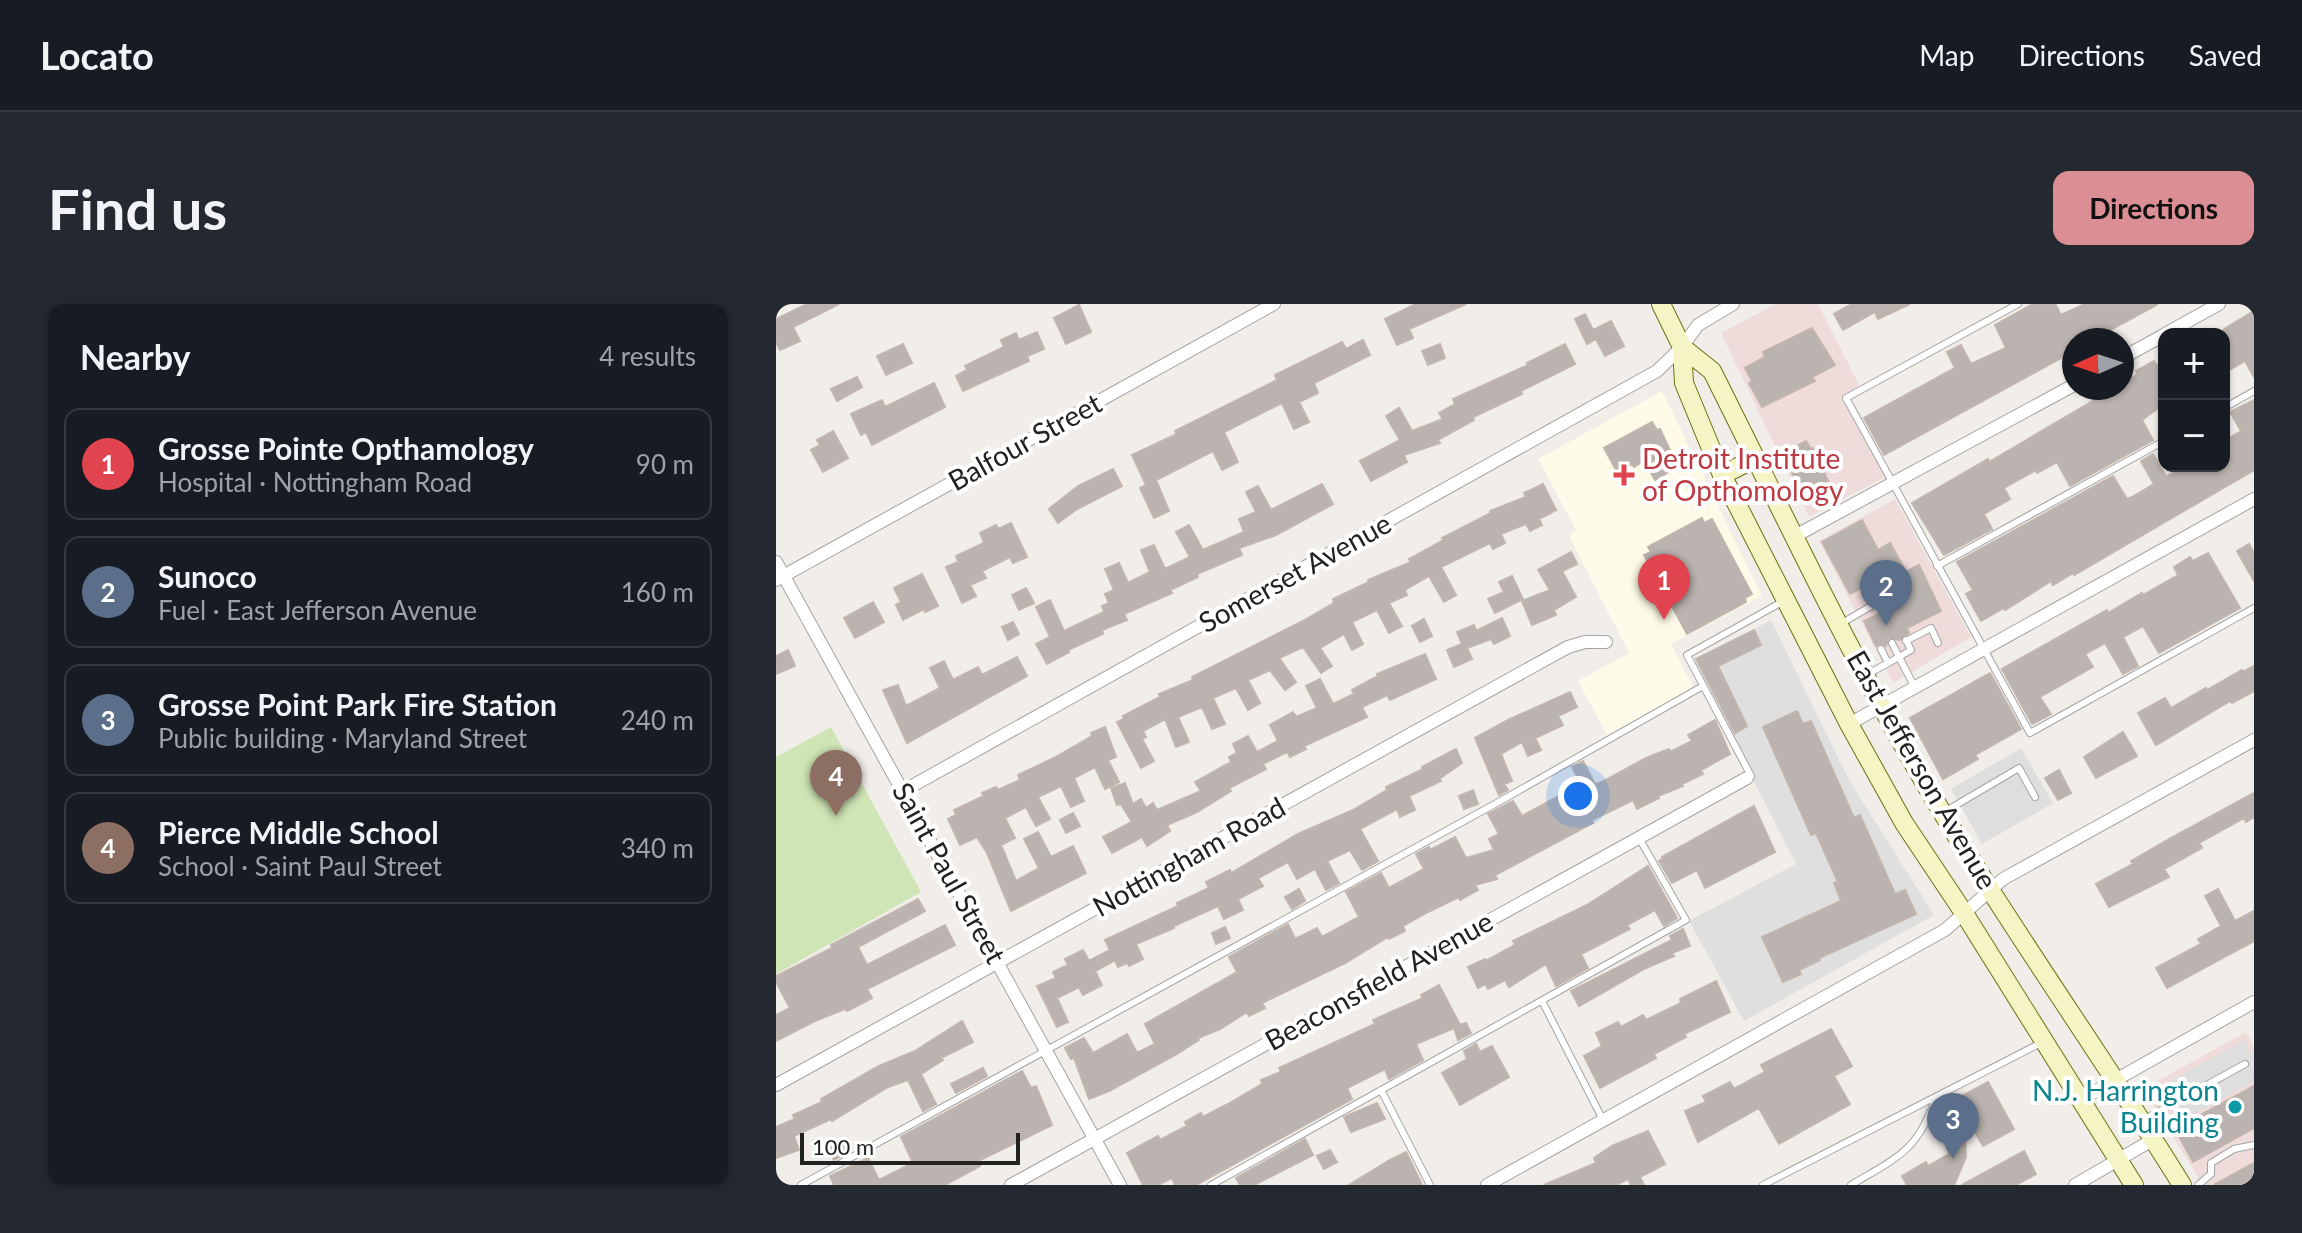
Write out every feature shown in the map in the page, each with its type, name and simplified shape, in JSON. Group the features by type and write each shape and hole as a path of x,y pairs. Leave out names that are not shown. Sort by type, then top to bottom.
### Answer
{"main road":[{"name":"East Jefferson Avenue","path":"1661,304 1682,347 1684,383 1722,475 1849,724 1904,823 2134,1185"},
{"name":"East Jefferson Avenue","path":"1682,347 1712,371 1880,705 1943,813 1989,890 2182,1185"},
{"path":"1722,475 1756,458"}],"street":[{"name":"Balfour Street","path":"780,578 1274,304"},
{"name":"Somerset Avenue","path":"903,791 1657,371 1682,347 1698,325 1733,304"},
{"path":"2176,328 2219,304"},
{"path":"2134,351 2158,338"},
{"path":"1795,536 2062,392"},
{"path":"1849,724 2254,499"},
{"name":"Saint Paul Street","path":"776,562 780,578 903,791 1120,1185"},
{"name":"Nottingham Road","path":"776,1085 1568,647 1585,642 1606,642"},
{"path":"1487,1185 1945,930 1989,890 2017,871 2254,740"},
{"name":"Beaconsfield Avenue","path":"1011,1185 1747,778"},
{"path":"2080,1100 2254,1002"},
{"path":"2075,1185 2154,1139"}],"lane":[{"path":"2018,304 1846,398 2030,733 2254,608"},
{"path":"2230,405 2254,391"},
{"path":"1937,566 2158,444"},
{"path":"1840,624 1885,598 1890,608"},
{"path":"1747,778 1751,776 1687,655 1785,600"},
{"path":"1873,604 1878,614"},
{"path":"1863,610 1867,619"},
{"path":"1865,675 1911,650 1905,639 1931,628 1938,643"},
{"path":"1892,643 1914,686"},
{"path":"1881,649 1888,663"},
{"path":"801,1185 1504,799 1703,686"},
{"path":"1943,813 2019,768 2035,797"},
{"path":"1211,1185 1686,920 1639,838"},
{"path":"1542,1001 1603,1120"},
{"path":"1763,1185 2044,1042"},
{"path":"2142,1121 2245,1064"},
{"path":"1381,1090 1430,1185"},
{"path":"1851,1185 1915,1143 1936,1098"},
{"path":"2198,1185 2211,1174 2211,1163 2234,1149 2254,1145"}],"shaded area":[{"path":"1776,304 1818,304 1859,385 1841,398 1885,477 1809,517 1721,333"},
{"path":"1662,391 1762,596 1671,644 1694,688 1607,735 1578,681 1629,653 1569,536 1576,530 1538,459"},
{"path":"1895,499 1971,637 1893,683 1819,541"},
{"path":"1771,620 1849,780 1934,915 1744,1021 1689,921 1796,864 1693,662"},
{"path":"2021,748 2053,803 1982,844 1951,789"},
{"path":"2246,1032 2254,1047 2254,1185 2203,1185 2143,1089"},
{"path":"2244,1040 2254,1058 2254,1081 2181,1121 2162,1085"}],"green space":[{"path":"831,727 921,892 776,974 776,757"}],"building":[{"path":"807,304 839,304 793,327 800,341 780,350 776,342 776,319"},
{"path":"1416,304 1466,304 1409,329 1413,338 1397,345 1385,319"},
{"path":"1852,304 1910,304 1878,319 1875,312 1843,330 1834,314"},
{"path":"2033,304 2055,304 2061,315 2085,304 2158,304 2114,328 2062,328 2062,358 1884,455 1864,418 1955,368 1947,352 1961,345 1971,364 2006,348 1995,325"},
{"path":"1079,305 1091,332 1066,344 1054,318"},
{"path":"2254,311 2254,377 2245,361 2230,370 2230,328 2226,328"},
{"path":"1585,314 1593,330 1611,321 1624,346 1605,356 1596,339 1587,344 1575,319"},
{"path":"1812,328 1835,365 1812,377 1815,381 1762,407 1745,368 1765,357 1763,352"},
{"path":"1037,332 1044,349 1027,356 1029,361 963,391 956,376 967,370 965,366 1004,347 1001,340 1016,333 1019,340"},
{"path":"1363,340 1370,355 1314,383 1318,393 1299,402 1309,422 1294,429 1282,403 1224,432 1238,462 1222,470 1213,451 1156,480 1169,511 1154,518 1140,488 1146,485 1132,455 1277,380 1275,375 1342,342 1346,349"},
{"path":"903,344 912,363 886,375 877,356"},
{"path":"1440,344 1445,358 1428,365 1422,351"},
{"path":"1565,344 1575,364 1473,417 1474,420 1438,440 1440,443 1404,455 1407,462 1371,481 1360,461 1400,440 1386,416 1399,408 1412,431 1443,419 1439,413 1455,404 1453,399 1528,365"},
{"path":"2154,361 2158,365 2158,408 2142,420 2153,440 2070,486 2057,462 2037,473 2036,470 2004,488 2010,499 1984,514 1992,529 1944,555 1912,503 2095,400 2134,400 2136,371"},
{"path":"857,377 862,387 837,401 831,389"},
{"path":"934,383 945,407 872,445 866,432 861,435 851,414 882,400 885,407"},
{"path":"2254,400 2254,470 2074,575 2053,585 2051,581 1981,621 1966,594 1973,590 1957,562 2113,476 2127,499 2132,497 2154,484 2141,461 2153,454 2158,463 2158,472 2163,472 2166,477 2175,472 2230,472 2230,437 2241,431 2230,412"},
{"path":"1652,422 1657,430 1660,429 1678,467 1655,480 1644,461 1617,472 1604,448"},
{"path":"833,431 848,458 823,472 811,450 820,445 817,440"},
{"path":"1806,441 1813,448 1829,483 1804,496 1782,454"},
{"path":"1113,469 1122,486 1077,509 1058,523 1049,509 1078,486"},
{"path":"1322,484 1333,504 1276,535 1239,548 1242,555 1197,574 1198,577 1170,590 1172,593 1124,614 1127,620 1102,630 1103,634 1068,650 1047,664 1036,644 1050,637 1036,607 1050,600 1064,631 1104,612 1102,606 1109,603 1105,594 1114,590 1105,569 1119,563 1128,583 1150,572 1141,550 1154,545 1165,569 1190,557 1176,532 1189,525 1203,550 1244,532 1239,519 1256,512 1246,492 1258,486 1271,510"},
{"path":"1543,484 1556,510 1539,519 1542,525 1530,531 1526,524 1501,534 1505,543 1493,549 1490,543 1441,567 1456,595 1444,602 1429,576 1405,590 1407,595 1389,603 1402,626 1389,633 1377,610 1352,622 1363,644 1352,650 1344,634 1320,648 1332,666 1321,673 1303,647 1279,658 1296,682 1285,690 1270,670 1248,680 1260,703 1248,710 1236,688 1213,698 1225,724 1212,729 1202,707 1178,717 1189,742 1176,747 1165,719 1143,731 1146,737 1142,739 1154,761 1141,768 1117,722 1124,719 1123,716 1160,697 1159,694 1193,680 1192,677 1301,622 1334,603 1333,599 1368,580 1411,562 1409,559 1444,540 1442,538 1490,511 1526,497 1524,493"},
{"path":"1702,518 1704,523 1712,519 1752,594 1745,598 1746,602 1687,634 1644,555 1651,552 1648,547"},
{"path":"1862,520 1878,550 1890,543 1906,572 1919,565 1941,611 1907,628 1909,633 1900,640 1889,638 1886,646 1881,643 1876,646 1864,621 1885,611 1892,614 1895,606 1906,601 1892,572 1850,594 1822,542"},
{"path":"1011,523 1027,557 1013,563 1010,557 982,571 986,578 970,585 976,596 962,603 946,567 958,562 956,556 984,543 980,533 996,525 998,529"},
{"path":"2249,544 2254,553 2254,581 2237,551"},
{"path":"1571,552 1577,564 1562,571 1576,597 1554,610 1556,615 1532,625 1522,601 1550,590 1538,570"},
{"path":"2208,553 2240,608 2159,653 2143,626 2123,637 2138,666 2123,674 2105,643 2085,654 2093,667 2040,697 2051,714 2032,724 2002,669 2107,610 2108,613 2178,575 2174,567 2190,557 2193,561"},
{"path":"922,574 938,606 925,612 924,609 903,620 896,605 901,602 894,588"},
{"path":"1512,576 1523,599 1495,613 1488,599 1504,592 1499,582"},
{"path":"1026,588 1034,603 1019,610 1012,595"},
{"path":"873,602 884,622 855,638 844,618"},
{"path":"1502,618 1510,636 1494,644 1491,639 1467,648 1472,659 1454,667 1447,650 1462,644 1457,632 1474,625 1476,631"},
{"path":"1424,619 1432,636 1420,642 1412,626"},
{"path":"1013,622 1019,634 1008,640 1002,627"},
{"path":"1754,630 1761,645 1718,666 1747,726 1735,733 1696,659"},
{"path":"788,650 795,666 776,674 776,656"},
{"path":"1425,654 1436,679 1390,700 1387,695 1362,707 1367,717 1304,746 1306,749 1290,757 1287,752 1263,764 1266,769 1229,788 1231,791 1197,812 1167,825 1170,831 1147,846 1142,837 1112,853 1103,837 1132,822 1121,804 1117,805 1111,788 1125,783 1133,804 1141,799 1146,808 1153,803 1157,810 1201,791 1195,782 1231,762 1229,757 1237,753 1233,744 1248,736 1257,752 1278,741 1270,725 1293,712 1296,717 1317,708 1306,686 1320,679 1333,704 1354,694 1352,690 1377,674"},
{"path":"1017,657 1027,676 907,743 883,690 898,685 906,706 940,688 930,668 944,661 953,680 978,667 982,675"},
{"path":"2254,666 2254,691 2232,703 2230,701 2156,745 2138,713 2165,698 2171,708"},
{"path":"1990,673 2021,729 1975,755 1978,759 1943,779 1910,718"},
{"path":"1570,692 1577,707 1558,716 1563,725 1535,738 1541,750 1528,756 1522,742 1501,754 1512,781 1504,784 1508,790 1499,795 1475,738"},
{"path":"1797,711 1803,724 1811,721 1854,818 1860,815 1895,894 1905,890 1916,914 1819,958 1799,970 1801,974 1783,982 1762,937 1841,901 1834,883 1838,882 1816,833 1811,835 1763,727"},
{"path":"1715,720 1730,754 1701,770 1703,774 1637,809 1633,800 1592,820 1593,823 1495,875 1497,879 1475,885 1478,890 1403,926 1405,931 1262,1003 1265,1008 1249,1016 1247,1012 1198,1038 1177,1054 1089,1099 1074,1058 1071,1059 1065,1048 1084,1038 1093,1053 1127,1034 1137,1053 1155,1044 1145,1024 1237,972 1229,957 1288,924 1295,939 1317,928 1322,937 1359,917 1346,892 1381,873 1389,888 1424,869 1416,854 1429,847 1430,850 1455,837 1466,858 1494,850 1489,839 1499,834 1488,814 1513,801 1522,816 1581,784 1572,767 1583,761 1595,784 1602,782 1646,758 1669,749 1670,752 1692,741 1688,735"},
{"path":"1105,727 1116,757 1108,760 1119,782 1105,789 1095,767 1074,778 1084,801 1071,807 1061,786 1038,797 1050,819 1036,826 1026,807 1005,818 1015,838 1001,845 1016,881 1039,868 1024,839 1038,832 1051,857 1073,846 1086,873 1011,911 987,853 977,837 960,845 948,819 956,815 954,810 984,796 982,793 1020,780 1018,775 1054,758"},
{"path":"2123,732 2137,756 2096,778 2084,757"},
{"path":"1456,749 1462,763 1439,779 1441,781 1409,796 1415,810 1400,817 1397,809 1360,829 1378,861 1362,870 1350,850 1327,861 1339,883 1326,890 1315,869 1297,879 1288,862 1258,878 1263,886 1238,899 1243,910 1224,919 1218,906 1174,926 1136,944 1143,959 1129,966 1127,963 1118,967 1115,960 1095,971 1102,985 1083,995 1079,987 1057,998 1068,1022 1057,1027 1037,986 1056,978 1053,972 1068,965 1065,959 1083,950 1089,961 1110,950 1105,940 1178,906 1177,903 1209,888 1206,882 1230,870 1231,873 1298,834 1353,810 1387,790 1386,787"},
{"path":"2059,770 2071,793 2058,800 2045,778"},
{"path":"1473,790 1478,804 1464,809 1459,796"},
{"path":"2254,793 2254,817 2246,822 2244,818 2199,843 2202,848 2164,869 2169,877 2109,907 2096,884 2169,839"},
{"path":"1754,806 1775,852 1705,888 1697,870 1672,883 1659,861 1662,857"},
{"path":"1073,813 1080,826 1066,833 1060,820"},
{"path":"1648,866 1677,918 1664,926 1655,910 1627,925 1630,929 1581,954 1588,968 1556,986 1546,964 1509,987 1505,980 1488,989 1485,984 1478,988 1468,967 1486,961 1515,945 1513,941 1587,905"},
{"path":"1299,889 1305,901 1292,909 1285,897"},
{"path":"2218,889 2235,921 2254,911 2254,941 2167,988 2156,968 2201,944 2198,939 2221,926 2205,896"},
{"path":"918,899 925,911 858,947 867,965 945,925 955,945 867,989 872,998 776,1041 776,1015 790,1008 776,982 776,976"},
{"path":"1225,927 1230,938 1216,944 1212,933"},
{"path":"1683,929 1690,946 1672,953 1674,956 1646,968 1579,1006 1571,991 1672,940 1670,936"},
{"path":"1716,981 1730,1012 1684,1034 1686,1037 1654,1054 1656,1058 1600,1088 1584,1056 1602,1046 1596,1033 1618,1022 1621,1027 1643,1015 1646,1020"},
{"path":"1439,985 1460,1025 1466,1023 1471,1033 1458,1040 1454,1028 1416,1044 1423,1060 1389,1079 1385,1069 1347,1088 1352,1099 1196,1185 1175,1185 1172,1178 1158,1185 1143,1185 1127,1153 1158,1136 1160,1140 1187,1126 1185,1122 1201,1113 1203,1117 1228,1104 1262,1084 1261,1080 1281,1072 1279,1068 1375,1024 1373,1020 1423,998 1421,995"},
{"path":"962,1021 973,1042 941,1058 943,1060 921,1074 936,1104 923,1111 908,1080 888,1087 832,1121 794,1136 799,1150 776,1158 776,1127 795,1119 793,1115 822,1102 821,1099 879,1066 915,1051"},
{"path":"1831,1029 1852,1066 1834,1076 1850,1104 1779,1144 1759,1108 1698,1142 1685,1111 1706,1102 1703,1096 1730,1082 1734,1089 1765,1072 1761,1065"},
{"path":"1476,1044 1480,1052 1492,1046 1509,1077 1460,1105 1442,1073 1467,1059 1464,1051"},
{"path":"983,1068 987,1076 956,1093 951,1084"},
{"path":"1022,1071 1031,1088 1036,1086 1052,1125 978,1161 980,1166 945,1185 834,1185 830,1176 868,1158 879,1180 913,1163 901,1137"},
{"path":"1988,1082 2014,1129 1983,1146 1964,1113 1966,1157 1954,1185 1907,1185 1902,1176 1926,1162 1928,1166 1949,1154 1943,1138 1954,1131 1944,1111 1958,1103 1956,1099"},
{"name":"N.J. Harrington Building","path":"2254,1086 2254,1128 2193,1162 2175,1129"},
{"path":"1377,1103 1385,1119 1351,1132 1344,1117"},
{"path":"1648,1131 1665,1164 1640,1177 1644,1185 1631,1185 1628,1179 1616,1185 1544,1185 1596,1163 1594,1158 1612,1146"},
{"path":"1305,1139 1313,1155 1254,1185 1240,1185 1236,1178"},
{"path":"842,1142 847,1153 834,1160 828,1148"},
{"path":"1330,1150 1337,1162 1324,1169 1317,1156"},
{"path":"2024,1151 2036,1174 2016,1185 1962,1185"},
{"path":"1406,1152 1422,1185 1349,1185 1390,1160"},
{"path":"2254,1163 2254,1185 2214,1185"}],"place":[{"name":"Detroit Institute of Opthomology","path":"1624,475"},
{"name":"Grosse Pointe Opthamology","path":"1664,620"},
{"name":"Sunoco","path":"1886,626"},
{"name":"Pierce Middle School","path":"836,816"},
{"name":"N.J. Harrington Building","path":"2235,1107"},
{"name":"Grosse Point Park Fire Station","path":"1953,1159"}]}
